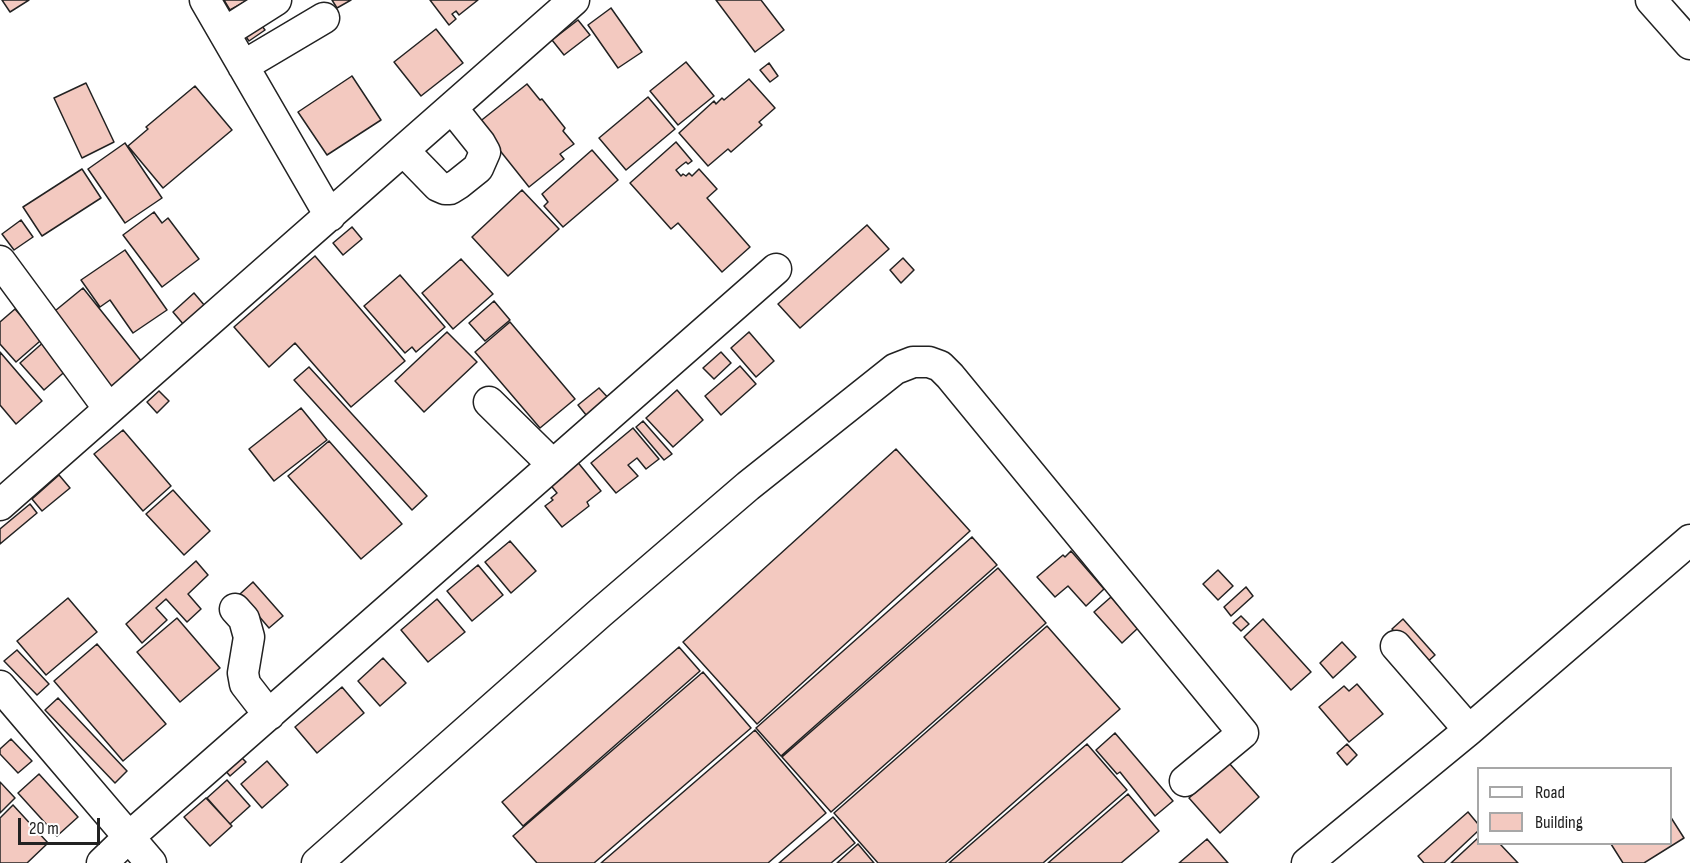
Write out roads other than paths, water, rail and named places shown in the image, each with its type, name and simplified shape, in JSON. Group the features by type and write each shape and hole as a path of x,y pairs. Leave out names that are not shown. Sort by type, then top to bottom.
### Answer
{"street":[{"path":"205,0 330,216"},
{"path":"224,33 276,0"},
{"path":"0,505 574,0"},
{"path":"1651,0 1690,44"},
{"path":"243,66 324,18"},
{"path":"404,151 438,186 445,189 458,184 478,168 485,152 452,108"},
{"path":"0,261 109,410"},
{"path":"102,863 776,269"},
{"path":"317,863 600,613 748,486 895,369 913,362 929,362 940,366 950,376 1243,733 1185,781"},
{"path":"489,402 553,465"},
{"path":"1307,863 1469,730 1690,540"},
{"path":"235,609 244,619 249,637 243,673 245,684 268,715"},
{"path":"1396,646 1469,730"},
{"path":"0,686 151,863"}]}
